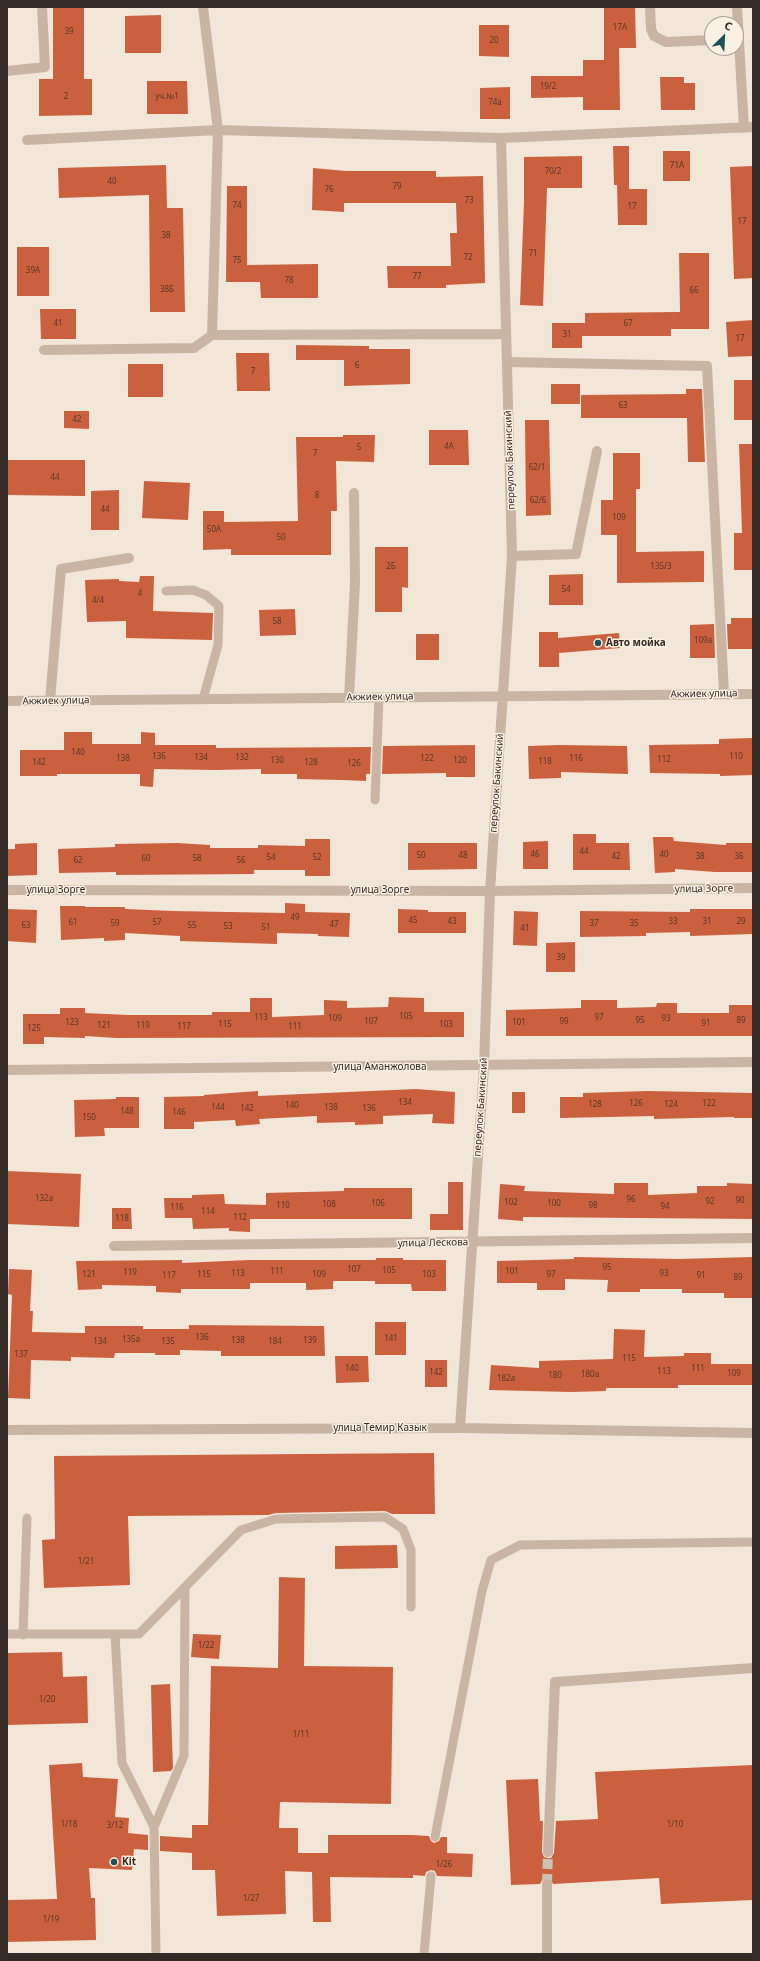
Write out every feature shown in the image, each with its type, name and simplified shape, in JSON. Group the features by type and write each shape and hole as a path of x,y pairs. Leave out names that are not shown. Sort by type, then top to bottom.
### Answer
{"street":[{"path":"7,71 45,67 42,7"},
{"path":"203,7 218,130 212,335"},
{"path":"650,7 651,28 654,36 666,42 704,40"},
{"path":"27,140 218,130 501,138 748,127 739,56"},
{"name":"переулок Бакинский","path":"460,1428 471,1243 484,1066 490,890 512,556 501,138"},
{"path":"44,350 194,348 212,335 506,334"},
{"path":"507,362 707,366 724,693"},
{"path":"512,556 576,554 597,451"},
{"path":"348,698 355,583 354,493"},
{"path":"50,701 61,569 129,558"},
{"name":"Акжиек улица","path":"7,701 379,697 502,698 724,693 753,694"},
{"name":"улица Зорге","path":"7,890 490,890 753,888"},
{"name":"улица Аманжолова","path":"7,1070 753,1062"},
{"name":"улица Лескова","path":"114,1246 471,1243 753,1238"},
{"name":"улица Темир Казык","path":"7,1430 460,1428 753,1433"},
{"path":"548,1852 555,1682 753,1668"},
{"path":"547,1884 547,1954"}],"lane":[{"path":"166,591 193,590 206,595 218,606 218,644 203,699"},
{"path":"376,800 379,697"},
{"path":"7,1634 139,1634 241,1530 276,1519 385,1517 403,1529 411,1550 411,1607"},
{"path":"23,1635 28,1518"},
{"path":"435,1837 482,1591 491,1560 520,1545 753,1542"},
{"path":"156,1954 154,1827 184,1756 185,1587"},
{"path":"115,1634 122,1763 154,1827"},
{"path":"424,1954 431,1876"}],"building":[{"path":"53,7 84,7 84,79 92,79 92,115 39,116 39,79 53,79"},
{"path":"604,7 635,7 636,48 619,48 620,110 583,110 583,97 531,98 531,76 583,76 583,60 604,60"},
{"path":"161,15 161,53 125,53 125,16"},
{"path":"479,25 509,25 509,57 479,56"},
{"path":"660,77 684,77 684,83 695,83 695,110 661,110"},
{"path":"147,81 187,81 188,114 147,114"},
{"path":"510,87 510,119 480,119 480,88"},
{"path":"613,146 629,146 629,189 647,189 647,225 618,225 617,185 614,185"},
{"path":"663,151 690,151 690,181 663,181"},
{"path":"582,156 582,188 547,188 543,306 520,305 524,202 524,157"},
{"path":"166,165 167,208 183,208 185,312 150,312 149,195 59,198 58,168"},
{"path":"753,166 753,278 734,279 730,167"},
{"path":"313,168 346,171 436,171 436,177 483,176 485,283 446,285 446,288 388,288 387,266 451,266 450,233 457,233 456,203 344,203 344,212 312,210"},
{"path":"227,186 247,186 247,265 318,264 318,298 261,298 260,282 226,282"},
{"path":"17,247 49,247 49,296 17,296"},
{"path":"679,253 709,253 709,329 671,329 671,336 582,336 582,348 552,348 552,323 585,323 585,313 680,312"},
{"path":"40,309 76,309 76,339 41,339"},
{"path":"753,320 753,356 728,357 726,322"},
{"path":"296,345 369,346 369,349 410,349 410,384 344,386 344,360 296,360"},
{"path":"236,353 269,353 270,391 237,391"},
{"path":"128,364 163,364 163,397 128,397"},
{"path":"734,380 753,380 753,420 734,420"},
{"path":"551,384 580,384 580,404 551,404"},
{"path":"686,389 702,389 705,462 688,462 687,418 581,418 581,395 686,394"},
{"path":"64,411 89,411 89,429 64,428"},
{"path":"525,420 549,420 551,515 526,516"},
{"path":"429,430 468,430 469,465 429,465"},
{"path":"343,435 375,435 374,462 336,461 337,511 331,511 331,555 231,555 231,549 203,550 203,511 224,511 224,522 298,521 296,437 343,437"},
{"path":"739,444 753,444 753,570 734,570 734,533 742,533"},
{"path":"613,453 640,453 640,489 636,489 636,552 704,551 704,582 617,583 617,535 601,535 601,500 613,500"},
{"path":"7,460 85,460 85,496 7,495"},
{"path":"144,481 190,483 188,520 142,518"},
{"path":"119,490 119,530 91,530 91,491"},
{"path":"375,547 408,547 408,588 402,587 402,612 375,612"},
{"path":"583,574 583,605 549,605 549,575"},
{"path":"140,576 154,576 153,611 213,613 212,640 126,638 126,621 87,622 85,580 119,579 119,581 139,582"},
{"path":"295,609 296,635 260,636 259,610"},
{"path":"731,618 753,618 753,649 728,649 727,624 731,624"},
{"path":"714,624 715,658 690,658 690,625"},
{"path":"539,632 558,632 558,638 619,633 620,648 559,653 559,667 539,667"},
{"path":"416,634 439,634 439,660 416,660"},
{"path":"64,732 92,732 92,744 141,744 141,732 155,733 155,745 216,745 216,748 371,747 370,774 366,774 366,781 297,779 297,774 261,774 261,769 154,769 153,787 140,786 140,774 57,774 57,776 20,776 20,750 64,750"},
{"path":"753,738 753,775 720,776 720,774 650,773 649,745 719,744 719,739"},
{"path":"475,745 475,777 446,777 446,773 382,774 383,746"},
{"path":"528,746 627,746 628,774 561,772 561,778 529,779"},
{"path":"573,834 596,834 596,843 629,843 630,870 573,870"},
{"path":"653,837 673,837 674,841 726,845 726,843 753,843 752,872 715,872 675,869 675,872 655,873"},
{"path":"305,839 330,839 330,876 305,876 305,870 254,870 254,874 116,875 116,872 59,873 58,849 115,847 115,844 177,843 210,845 210,848 258,848 258,845 305,846"},
{"path":"548,841 548,869 523,869 523,842"},
{"path":"37,843 37,875 7,876 7,849 15,849 15,844"},
{"path":"408,843 477,843 477,869 408,870"},
{"path":"285,903 305,904 305,912 350,913 349,937 318,936 318,934 277,933 277,944 180,941 180,936 125,933 125,940 104,941 104,938 61,940 60,906 125,907 125,909 173,911 285,913"},
{"path":"7,909 37,910 36,943 7,941"},
{"path":"398,909 428,910 428,912 466,912 466,933 398,933"},
{"path":"690,909 753,909 753,934 690,936 690,932 646,933 646,936 580,937 580,911 690,912"},
{"path":"514,911 538,912 537,946 513,945"},
{"path":"575,942 575,972 546,972 546,943"},
{"path":"389,997 424,998 424,1012 464,1012 464,1037 116,1038 85,1036 85,1038 44,1037 44,1044 23,1044 23,1014 60,1014 60,1008 85,1008 85,1013 128,1015 212,1015 212,1012 250,1012 250,998 272,998 272,1017 324,1015 324,1000 347,1001 347,1008 388,1007"},
{"path":"581,1000 617,1000 617,1008 656,1007 657,1003 677,1003 677,1013 729,1013 729,1005 753,1005 753,1036 506,1036 506,1010 581,1008"},
{"path":"416,1089 455,1092 454,1124 432,1123 433,1114 383,1116 383,1124 355,1125 355,1122 317,1123 317,1116 259,1119 260,1124 236,1126 235,1120 194,1122 194,1129 164,1129 164,1097 204,1096 258,1091 258,1096"},
{"path":"648,1091 753,1093 753,1118 654,1119 654,1116 560,1118 560,1097 583,1097 583,1093"},
{"path":"512,1092 525,1092 525,1113 512,1113"},
{"path":"116,1097 139,1097 139,1128 104,1128 105,1136 75,1137 74,1100 116,1099"},
{"path":"7,1171 81,1174 79,1227 7,1224"},
{"path":"448,1182 463,1182 463,1230 430,1230 430,1214 448,1214"},
{"path":"614,1183 648,1183 648,1195 697,1193 697,1186 727,1186 727,1183 753,1184 753,1219 523,1217 523,1221 498,1219 500,1184 525,1186 524,1191 614,1194"},
{"path":"344,1188 412,1188 412,1219 250,1219 250,1232 229,1231 229,1228 193,1229 192,1218 165,1218 164,1198 192,1198 192,1195 224,1194 225,1204 266,1205 266,1193 344,1191"},
{"path":"112,1208 131,1208 132,1229 112,1229"},
{"path":"574,1257 678,1259 753,1257 753,1298 724,1298 724,1293 682,1293 682,1289 640,1289 640,1292 607,1292 608,1280 565,1279 565,1290 537,1290 537,1283 497,1283 497,1261 574,1259"},
{"path":"376,1258 403,1258 403,1260 446,1260 446,1291 412,1291 411,1284 375,1284 375,1281 333,1281 333,1289 306,1290 306,1283 250,1283 250,1289 181,1289 181,1293 156,1292 156,1286 102,1285 102,1289 78,1290 76,1261 182,1260 182,1263 249,1260 376,1260"},
{"path":"9,1269 32,1270 30,1311 33,1311 32,1332 85,1333 85,1326 143,1326 143,1329 189,1329 189,1325 324,1326 325,1356 221,1356 221,1351 180,1350 180,1355 155,1355 155,1353 115,1353 114,1358 71,1357 71,1361 31,1360 30,1399 8,1398 12,1295 8,1294"},
{"path":"375,1322 406,1322 406,1355 375,1355"},
{"path":"614,1329 645,1330 644,1357 684,1356 684,1353 711,1353 711,1364 753,1364 753,1385 678,1385 678,1388 606,1388 606,1391 571,1392 489,1390 491,1365 539,1368 539,1361 613,1359"},
{"path":"335,1356 368,1356 369,1382 336,1383"},
{"path":"425,1360 447,1360 447,1387 425,1387"},
{"path":"434,1453 435,1514 392,1514 385,1511 276,1513 268,1515 128,1516 130,1585 44,1588 42,1540 55,1539 54,1456"},
{"path":"397,1545 398,1568 335,1569 335,1546"},
{"path":"279,1577 305,1578 304,1666 393,1667 391,1804 280,1802 279,1828 298,1828 298,1853 328,1853 328,1835 429,1836 431,1841 434,1843 439,1841 441,1837 447,1837 447,1853 473,1854 472,1877 437,1876 435,1871 431,1870 426,1872 425,1876 413,1875 413,1878 330,1877 331,1922 313,1922 312,1872 285,1871 286,1914 217,1916 215,1870 192,1870 192,1853 160,1851 160,1836 192,1838 192,1825 208,1825 211,1666 278,1668"},
{"path":"193,1634 221,1635 219,1659 191,1657"},
{"path":"62,1652 63,1677 87,1676 88,1723 7,1725 7,1653"},
{"path":"170,1684 173,1768 171,1771 153,1772 151,1685"},
{"path":"82,1763 83,1777 118,1779 115,1817 129,1818 128,1833 148,1835 148,1850 134,1849 132,1870 89,1868 91,1898 95,1898 96,1940 7,1942 7,1900 57,1899 49,1765"},
{"path":"753,1765 753,1900 661,1904 659,1878 553,1884 551,1879 547,1878 542,1880 540,1884 511,1885 506,1780 538,1779 540,1821 543,1821 542,1852 544,1857 551,1858 554,1853 556,1821 598,1819 595,1772"}],"tunnel":[{"path":"547,1884 548,1852"}],"place":[{"name":"Авто мойка","path":"598,643"},
{"name":"Kit","path":"114,1862"}]}
